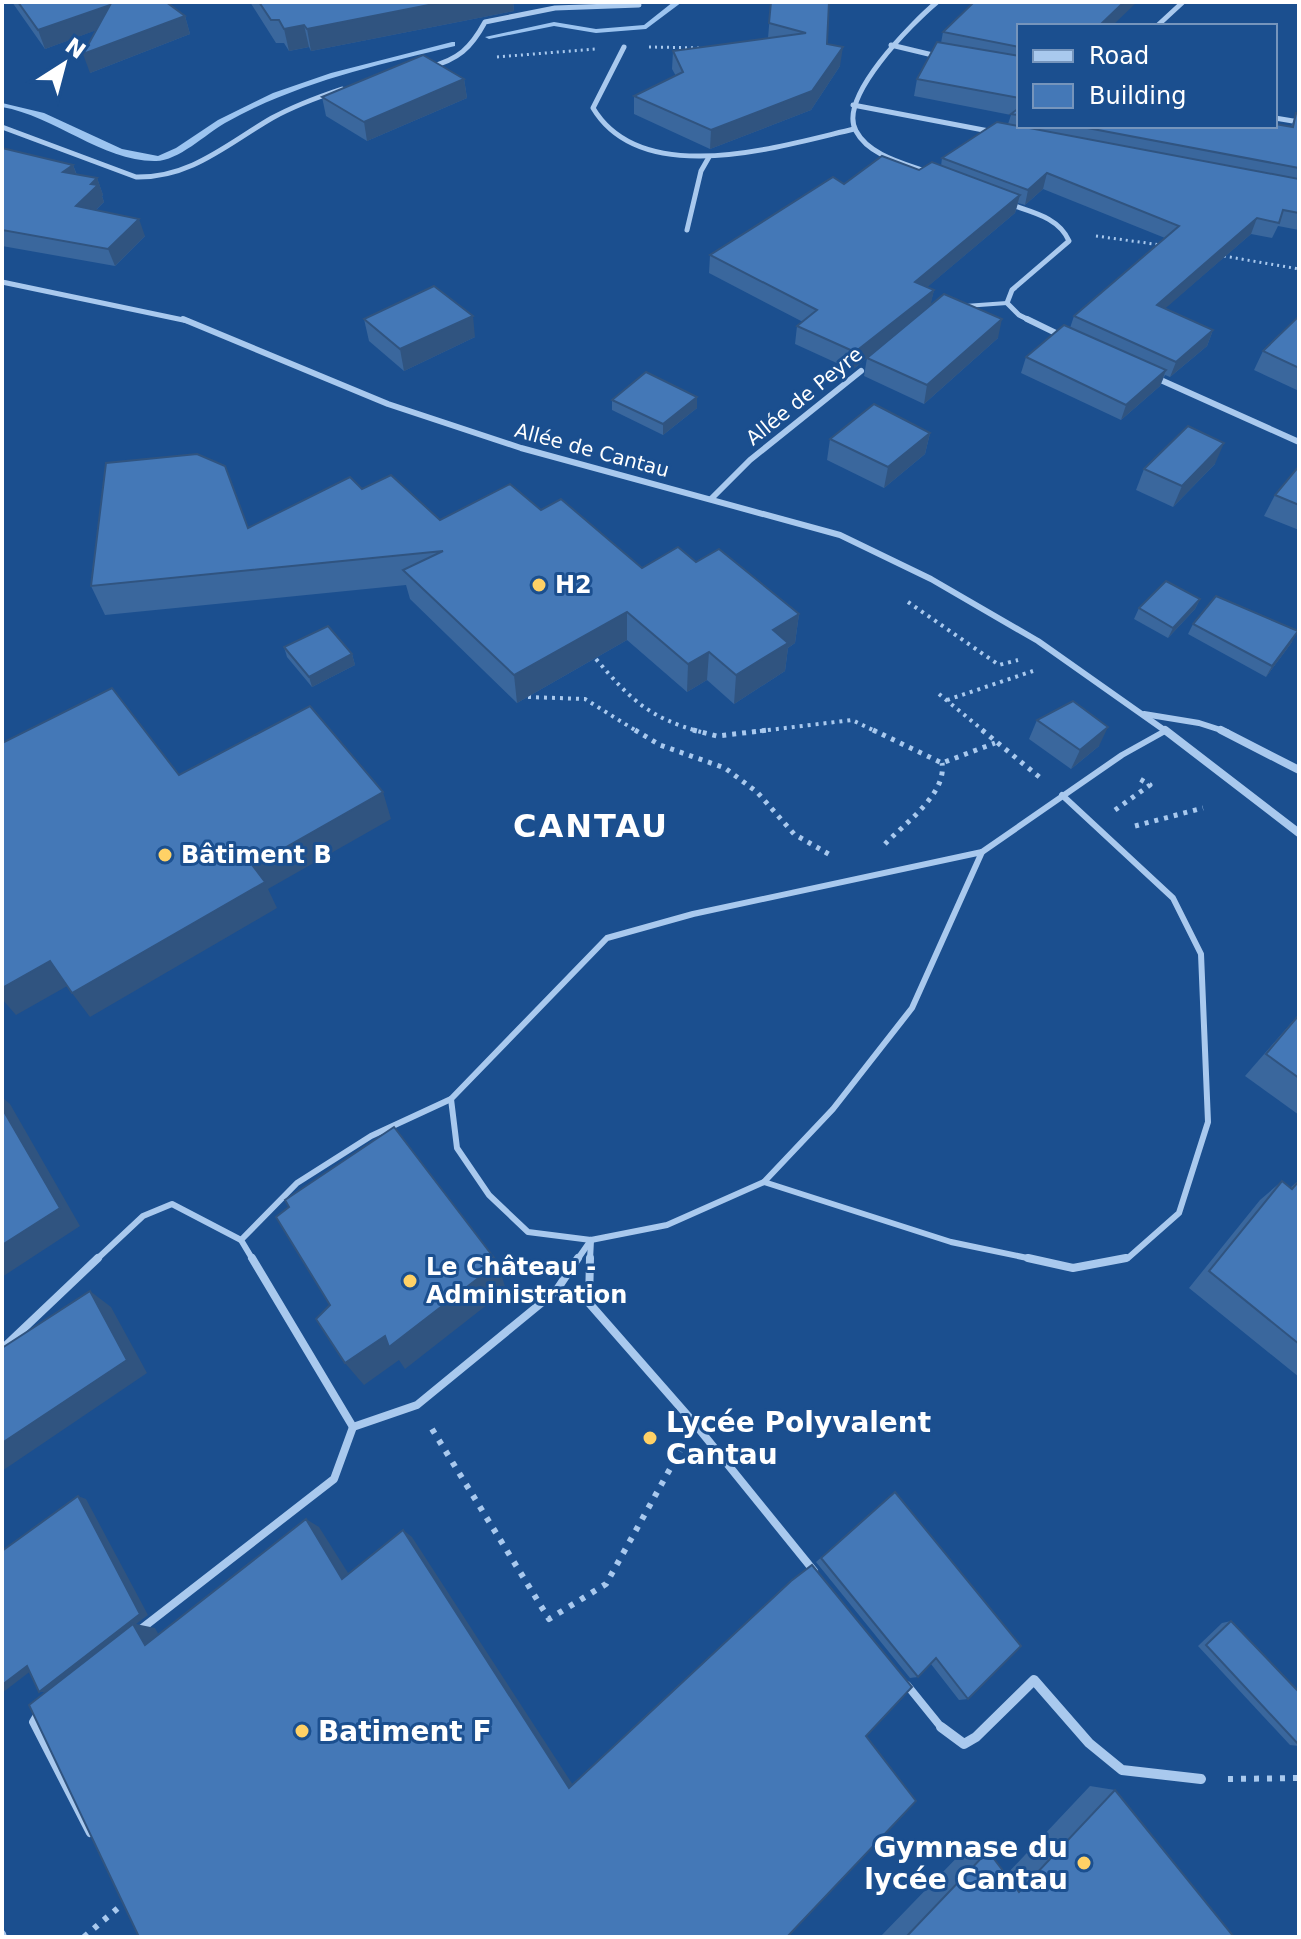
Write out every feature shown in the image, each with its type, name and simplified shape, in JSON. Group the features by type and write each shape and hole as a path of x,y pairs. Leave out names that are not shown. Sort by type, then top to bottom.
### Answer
{"street":[{"path":"934,175 870,147 854,129 850,116 853,105 891,45 912,22 937,2"},
{"path":"1159,24 1183,2"},
{"path":"420,68 456,62 470,49 485,22 555,8 639,5"},
{"path":"891,45 943,57"},
{"path":"624,47 593,108 598,119 610,130 635,143 663,151 709,157 854,129"},
{"path":"2,127 136,177 155,179 181,174 304,102 356,85"},
{"path":"853,105 997,132"},
{"path":"1277,118 1299,122"},
{"path":"687,230 701,171 709,157"},
{"path":"1003,202 1058,223 1067,232 1069,241 1012,290 1007,303 1019,315 1074,341"},
{"name":"Allée de Cantau","path":"2,282 184,319 388,404 521,448 840,535 931,579 1038,641 1144,714 1299,833"},
{"name":"Allée de Peyre","path":"711,499 750,460 861,371"},
{"path":"1144,373 1299,442"},
{"name":"Allée de Cantau","path":"1144,714 1199,723 1231,733 1299,770"},
{"path":"941,1727 964,1744 976,1737 1034,1680 1089,1743 1122,1770 1201,1779"}],"lane":[{"path":"956,303 963,306 1007,303"},
{"name":"Allée de Peyre","path":"861,371 871,362"},
{"path":"241,1240 297,1183 371,1136 451,1099 607,938 693,914 982,852 1062,795 1165,731"},
{"path":"764,1182 951,1242 1073,1268 1128,1258 1179,1213 1208,1122 1201,954 1173,898 1062,795"},
{"path":"451,1099 457,1148 489,1195 528,1232 591,1240 667,1225 764,1182 833,1109 912,1008 982,852"},
{"path":"2,1349 143,1216 172,1204 241,1240 353,1427"},
{"path":"353,1427 417,1405 556,1291 591,1240"},
{"path":"591,1240 589,1303 695,1424 823,1581"},
{"path":"132,1636 334,1479 353,1427"},
{"path":"902,1678 941,1727"},
{"path":"44,1705 33,1722 97,1847"}],"path":[{"path":"456,62 624,47 705,48"},
{"path":"1067,232 1169,246"},
{"path":"1216,254 1299,269"},
{"path":"905,600 999,665 1023,658"},
{"path":"596,659 624,692 667,723 717,736 852,720 942,763 995,743"},
{"path":"946,700 1039,669"},
{"path":"939,694 1062,795"},
{"path":"528,697 585,699 660,745 725,768 757,792 794,834 868,876 878,852 934,793 944,775 942,763"},
{"path":"1138,823 1203,808"},
{"path":"417,1405 549,1619 606,1584 695,1424"},
{"path":"1201,1779 1299,1778"},
{"path":"84,1937 125,1902"}],"building":[{"path":"18,2 166,2 185,16 83,54 110,5 38,30"},
{"path":"259,2 444,2 307,29 304,25 284,29 279,20 271,20"},
{"path":"771,2 829,2 827,44 843,47 812,91 711,130 634,96 683,72 673,51 806,33 769,23"},
{"path":"974,2 1124,2 1101,24 1017,24 1017,47 943,32"},
{"path":"937,42 1017,56 1017,98 917,79"},
{"path":"423,55 464,79 364,122 322,97"},
{"path":"1296,113 1299,114 1299,168 1088,128 1277,128 1277,124 1293,127"},
{"path":"997,122 1299,179 1299,213 1283,210 1279,223 1257,218 1157,305 1213,330 1176,362 1074,316 1179,226 1047,173 1028,190 942,158"},
{"path":"2,148 73,165 63,172 97,178 91,184 98,185 76,206 139,219 108,249 2,230"},
{"path":"882,156 919,170 932,162 1020,195 915,282 934,290 855,352 797,326 817,310 710,255 833,177 844,184"},
{"path":"434,286 473,316 400,349 364,319"},
{"path":"944,294 1002,319 927,385 867,358"},
{"path":"1299,316 1299,368 1263,351"},
{"path":"1064,325 1166,370 1126,405 1026,357"},
{"path":"646,372 697,397 663,424 612,400"},
{"path":"874,404 930,433 888,467 830,439"},
{"path":"1188,426 1224,443 1182,486 1144,469"},
{"path":"197,454 225,466 248,528 350,477 362,489 391,475 440,520 510,484 541,510 561,499 642,568 678,547 696,562 719,549 799,614 773,630 788,643 736,675 709,652 688,664 627,612 514,675 403,570 443,551 91,586 106,463"},
{"path":"1299,466 1299,505 1275,495"},
{"path":"1166,581 1200,599 1173,628 1139,608"},
{"path":"1216,596 1298,631 1272,666 1193,624"},
{"path":"328,626 352,654 309,677 284,647"},
{"name":"Bâtiment B","path":"112,688 179,775 310,706 383,792 253,866 265,882 72,993 50,961 2,988 2,743"},
{"path":"1073,701 1108,727 1080,750 1037,720"},
{"path":"1299,1015 1299,1078 1266,1054"},
{"path":"2,1108 60,1208 2,1245"},
{"name":"Le Château - Administration","path":"394,1127 498,1263 389,1347 385,1336 345,1363 316,1319 330,1305 276,1217 289,1207 285,1200"},
{"path":"1282,1181 1292,1189 1299,1181 1299,1344 1209,1271"},
{"path":"90,1291 127,1360 2,1443 2,1348"},
{"path":"895,1492 1021,1646 968,1699 936,1658 918,1677 821,1558"},
{"path":"78,1496 140,1614 39,1692 27,1666 2,1685 2,1551"},
{"name":"Batiment F","path":"306,1519 342,1579 403,1530 569,1788 791,1581 812,1565 912,1687 866,1736 916,1801 787,1937 139,1937 29,1705 133,1624 145,1645"},
{"path":"1231,1621 1299,1692 1299,1745 1206,1645"},
{"name":"Gymnase du lycée Cantau","path":"1115,1790 1234,1937 906,1937 988,1851 1019,1892"}],"waterway":[{"path":"489,37 554,24 596,31 646,27 678,2"},
{"path":"2,105 41,114 119,151 158,159 248,108 304,84 452,44"}],"place":[{"name":"H2","path":"539,585"},
{"name":"Bâtiment B","path":"165,855"},
{"name":"Le Château - Administration","path":"410,1281"},
{"name":"Lycée Polyvalent Cantau","path":"650,1438"},
{"name":"Batiment F","path":"302,1731"},
{"name":"Gymnase du lycée Cantau","path":"1084,1863"}],"district":[{"name":"CANTAU","path":"591,826"}]}
